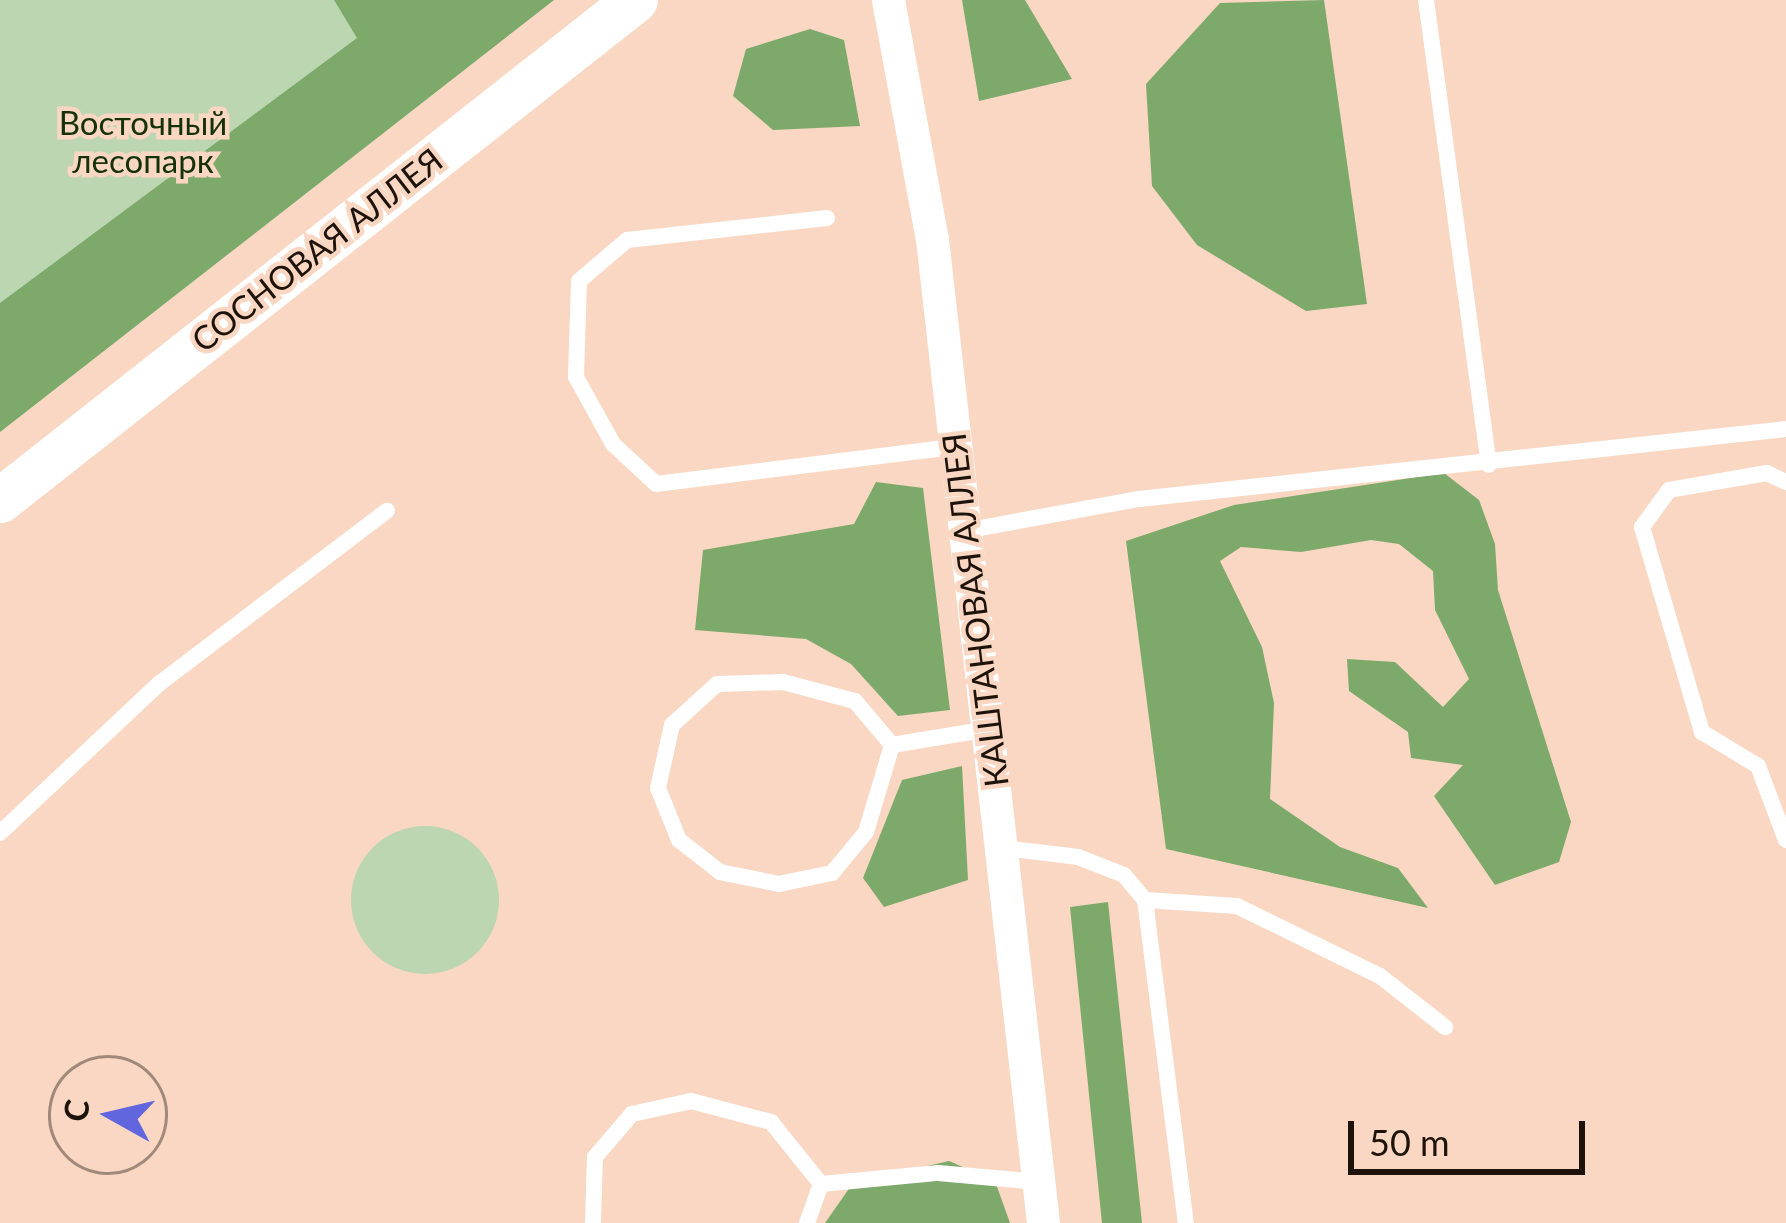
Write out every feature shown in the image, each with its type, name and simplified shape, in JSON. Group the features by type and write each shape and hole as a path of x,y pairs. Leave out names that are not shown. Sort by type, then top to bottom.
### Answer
{"main road":[{"name":"СОСНОВАЯ АЛЛЕЯ","path":"0,500 635,0"}],"street":[{"name":"КАШТАНОВАЯ АЛЛЕЯ","path":"888,0 956,447 1043,1223"}],"lane":[{"path":"1426,0 1489,465"},
{"path":"826,218 627,240 579,281 576,377 613,444 656,484 956,447"},
{"path":"963,531 1139,499 1489,465 1786,429"},
{"path":"1786,482 1767,473 1670,490 1642,527 1702,732 1759,766 1786,839"},
{"path":"0,833 160,683 387,511"},
{"path":"783,682 854,700 892,745 866,832 832,873 779,884 720,872 680,840 658,788 673,725 717,684 783,682"},
{"path":"892,745 990,729"},
{"path":"1003,848 1078,857 1124,875 1145,900 1186,1223"},
{"path":"1145,900 1237,906 1380,976 1445,1027"},
{"path":"593,1223 595,1157 632,1114 692,1101 771,1122 821,1184"},
{"path":"821,1184 938,1173 1040,1182"},
{"path":"807,1223 821,1184"}],"green space":[{"name":"Восточный лесопарк","path":"0,0 554,0 0,432"},
{"path":"334,0 554,0 0,432 0,303 357,38"},
{"path":"962,0 1025,0 1072,79 979,101"},
{"path":"1324,0 1367,304 1306,311 1197,245 1152,186 1146,84 1220,3"},
{"path":"810,29 844,40 860,126 773,130 733,96 746,49"},
{"path":"1444,473 1479,500 1495,544 1498,590 1571,822 1559,862 1495,885 1434,796 1463,765 1411,758 1408,732 1349,691 1347,659 1395,662 1443,707 1469,679 1435,610 1433,571 1399,544 1371,540 1301,552 1241,547 1220,561 1262,647 1274,703 1270,799 1340,847 1398,868 1428,908 1166,849 1126,541 1234,505"},
{"path":"876,482 923,488 950,710 898,716 851,664 806,639 695,630 703,550 854,524"},
{"path":"962,766 968,880 884,907 863,878 902,780"},
{"path":"425,826 453,831 478,847 494,872 499,900 494,928 478,953 453,969 425,974 397,969 372,953 356,928 351,900 356,872 372,847 397,831"},
{"path":"1108,902 1142,1223 1102,1223 1070,907"},
{"path":"949,1161 995,1181 1010,1223 825,1223 853,1183"}]}
